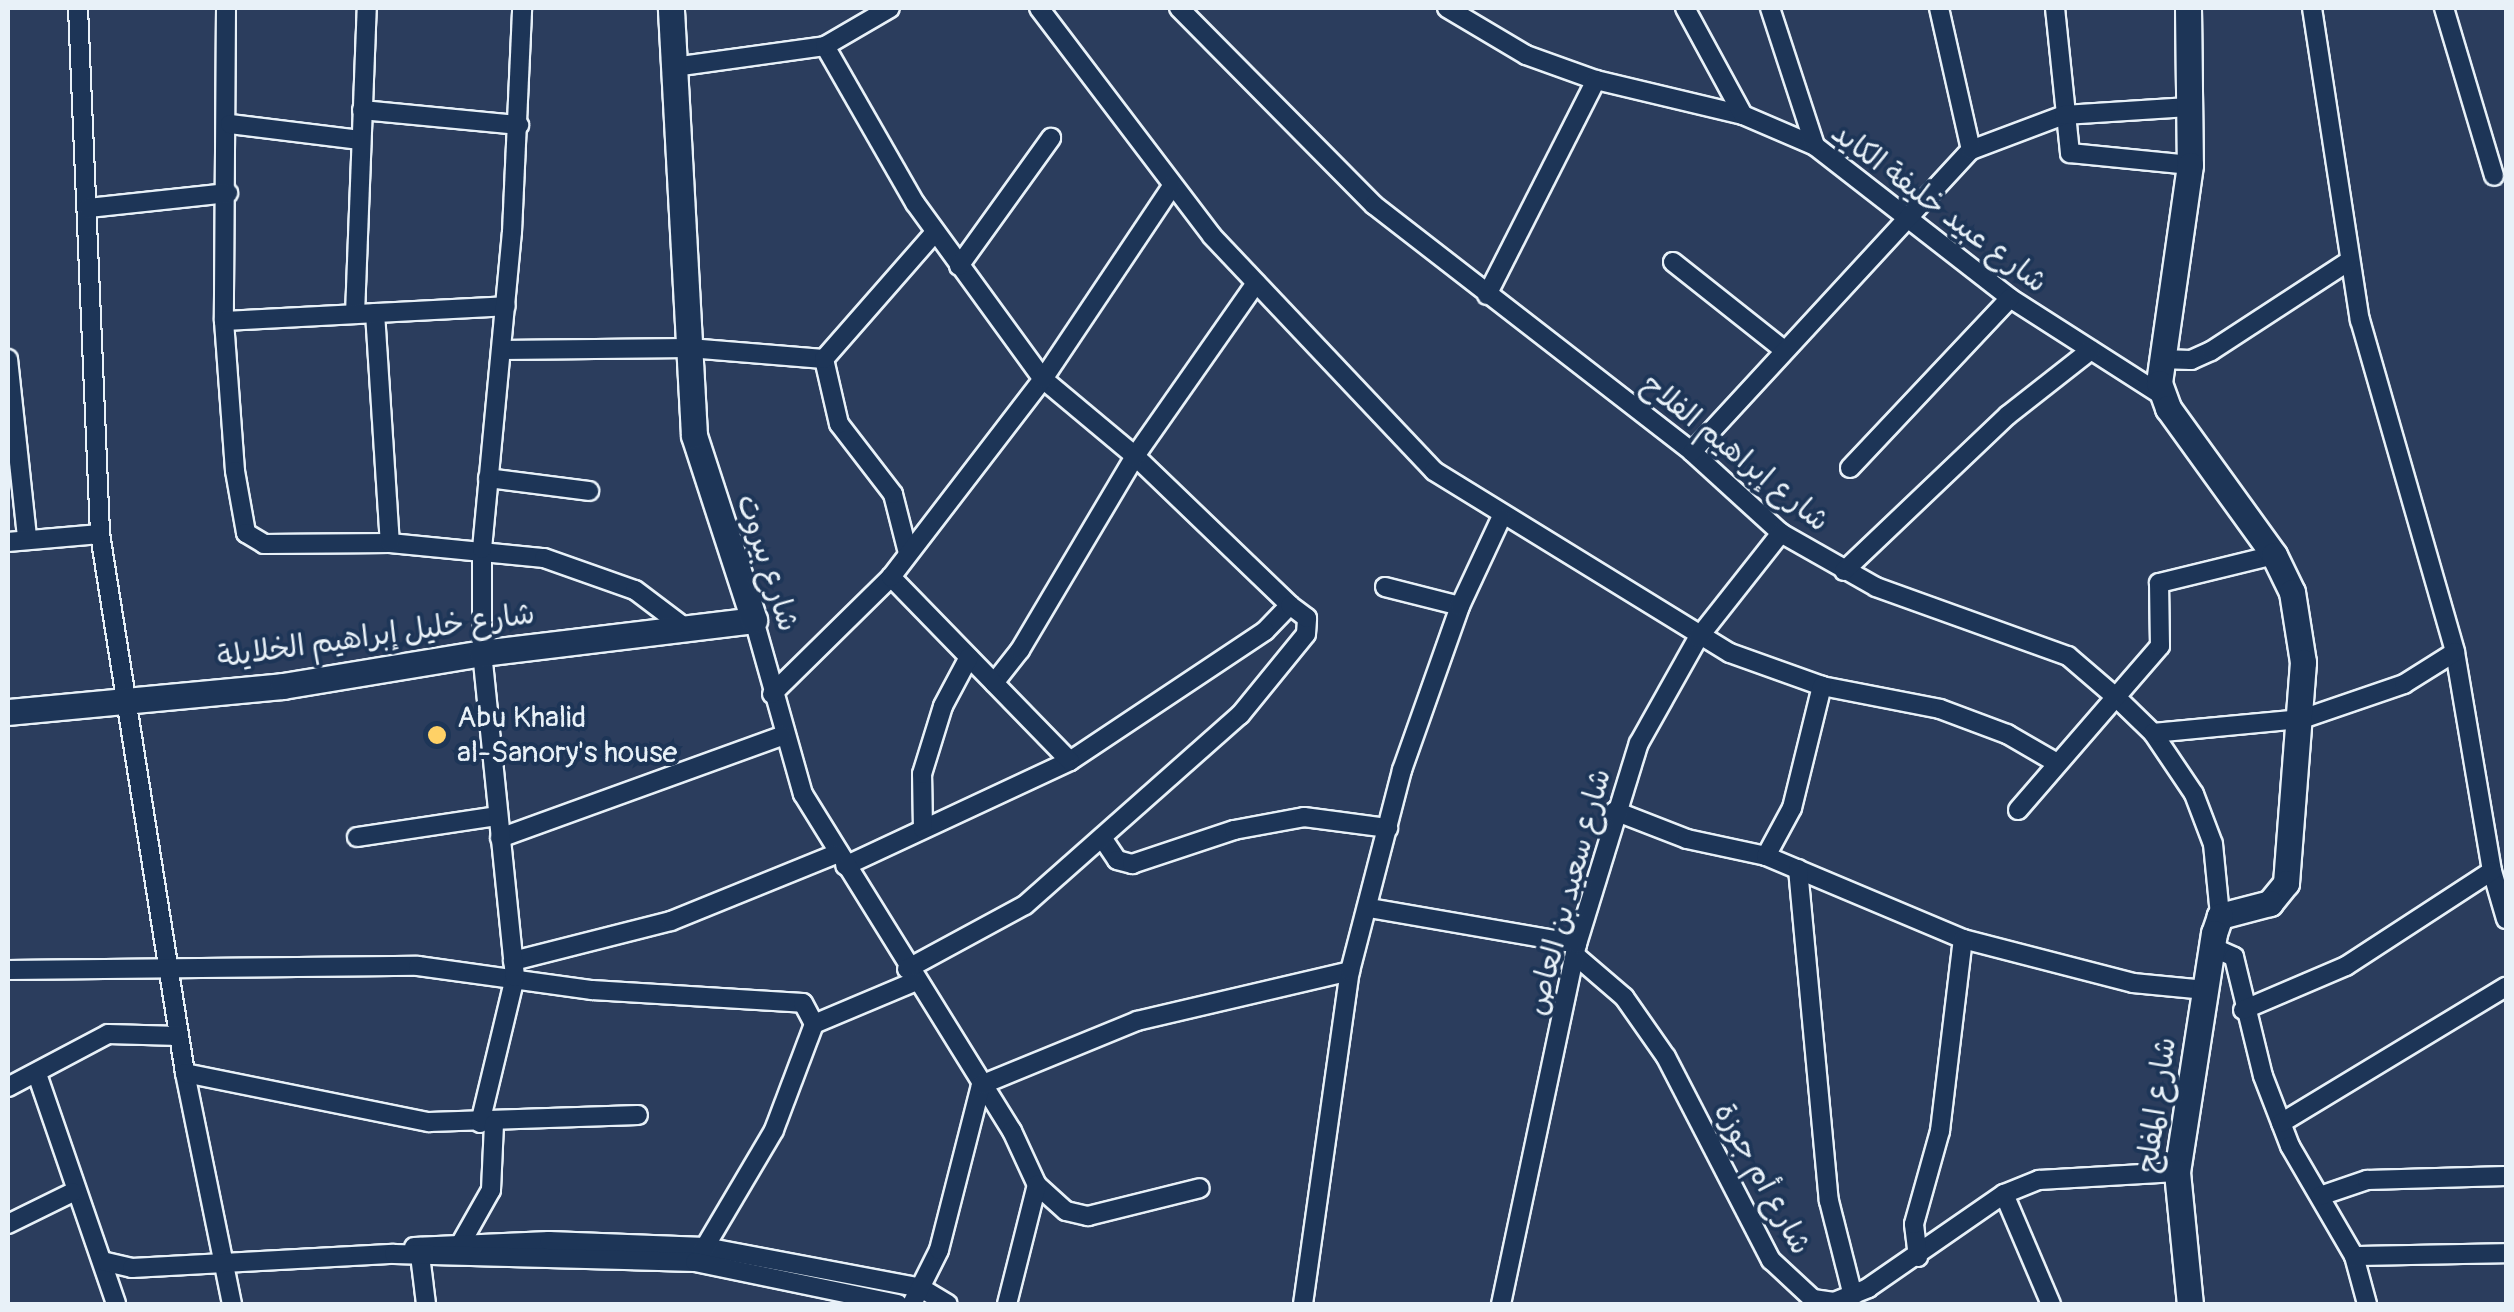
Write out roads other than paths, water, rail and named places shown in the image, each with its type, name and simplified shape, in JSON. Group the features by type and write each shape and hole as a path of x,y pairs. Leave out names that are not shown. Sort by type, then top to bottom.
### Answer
{"street":[{"path":"78,8 100,534 185,1073 232,1304"},
{"path":"226,8 230,124 224,320 235,471 246,533 264,544 390,543 482,550 596,573 635,590 684,627"},
{"path":"355,314 367,8"},
{"path":"461,1242 491,1190 487,1124 514,968 482,652 482,550 506,306 519,125 522,8"},
{"name":"شارع بيروت","path":"670,8 700,464 754,620 782,736 803,794 840,860 981,1085 1036,1184"},
{"path":"674,67 825,46 890,8"},
{"path":"1039,8 1172,186 1256,283 1434,471 1502,518 1698,638 1822,686 1940,709 2008,734 2057,763"},
{"name":"شارع إبراهيم الفلاح","path":"1179,8 1336,170 1487,295 1692,452 1781,534 1844,571 2068,656 2118,699 2153,733 2194,794 2214,844 2220,916"},
{"name":"شارع عبيد خليفة الكايد","path":"1447,8 1526,55 1596,80 1742,115 1815,146 2010,298 2163,396"},
{"path":"1684,8 1742,115"},
{"path":"1770,8 1815,146"},
{"path":"1939,8 1971,150"},
{"path":"2056,8 2066,142 2079,159 2190,166"},
{"path":"2188,8 2190,166 2160,359 2163,396 2274,555 2292,592 2300,631 2302,719 2286,883 2270,902 2220,916"},
{"path":"2312,8 2348,260 2455,652 2492,871 2506,920"},
{"path":"2444,8 2494,176"},
{"path":"700,1255 774,1130 814,1024 911,976 1025,905 1103,838 1271,680 1309,625 1136,456 1043,379 935,232 825,46"},
{"path":"1487,295 1596,80"},
{"path":"1692,452 1971,150 2064,114 2189,107"},
{"path":"362,110 519,125"},
{"path":"230,124 360,140"},
{"path":"959,266 1051,138"},
{"path":"772,694 892,577 1043,379 1172,186"},
{"path":"88,208 228,193"},
{"path":"824,359 935,232"},
{"path":"2160,359 2191,360 2210,351 2348,260"},
{"path":"1673,262 1784,350"},
{"path":"994,683 1020,650 1136,456 1256,283"},
{"path":"1850,468 2010,298"},
{"path":"224,320 506,306"},
{"path":"375,313 390,543"},
{"path":"502,350 690,348 824,359"},
{"path":"1844,571 2008,415 2091,350"},
{"path":"8,359 17,539 100,534"},
{"path":"824,359 839,424 892,494 908,553"},
{"path":"488,478 588,491"},
{"path":"1303,1304 1350,971 1402,770 1460,606 1502,518"},
{"name":"شارع سعيد بن العاص","path":"1501,1304 1576,950 1615,811 1639,744 1698,638 1781,534"},
{"path":"2018,810 2160,646 2159,584 2274,555"},
{"path":"892,577 1070,760"},
{"path":"1385,587 1460,606"},
{"path":"514,968 671,921 924,829 1070,760 1264,630 1290,605"},
{"name":"شارع خليل إبراهيم الخلايلة","path":"8,712 282,686 482,652 754,620"},
{"path":"2153,733 2302,719 2404,684 2455,652"},
{"path":"924,829 922,774 943,706 969,657"},
{"path":"1766,856 1792,808 1822,686"},
{"path":"500,838 782,736"},
{"path":"1615,811 1687,839 1766,856 1963,939 2133,983 2206,990"},
{"path":"357,837 497,816"},
{"path":"1103,838 1117,860 1132,864 1234,830 1304,817 1388,828"},
{"path":"1798,869 1828,1201 1866,1296 2004,1194 2081,1174 2177,1172"},
{"path":"2243,1010 2346,966 2492,871"},
{"path":"1369,908 1576,950"},
{"name":"شارع المفلح","path":"2190,1304 2177,1172 2220,916"},
{"path":"1918,1257 1914,1224 1940,1131 1963,939"},
{"path":"2212,948 2234,958 2243,1010 2281,1123 2354,1256 2367,1304"},
{"name":"شارع أم جوزة","path":"1576,950 1624,997 1666,1057 1771,1260 1813,1299 1866,1296"},
{"path":"8,970 323,963 514,968 592,990 803,1002 814,1024"},
{"path":"916,1296 938,1250 981,1085 1137,1021 1350,971"},
{"path":"2281,1123 2506,987"},
{"path":"8,1087 116,1032 179,1036"},
{"path":"185,1073 398,1119 487,1124 638,1115"},
{"path":"37,1074 74,1192 114,1298"},
{"path":"2320,1196 2367,1180 2506,1176"},
{"path":"1007,1304 1036,1184 1066,1210 1088,1216 1200,1188"},
{"path":"8,1224 74,1192"},
{"path":"2004,1194 2052,1304"},
{"path":"420,1252 461,1242 700,1255 948,1304"},
{"path":"420,1252 426,1304"},
{"path":"102,1261 132,1268 223,1258 420,1252 700,1255 898,1304"},
{"path":"2354,1256 2506,1253"},
{"path":"114,1298 132,1268"}],"place":[{"name":"Abu Khalid al-Sanory's house","path":"437,735"}]}
